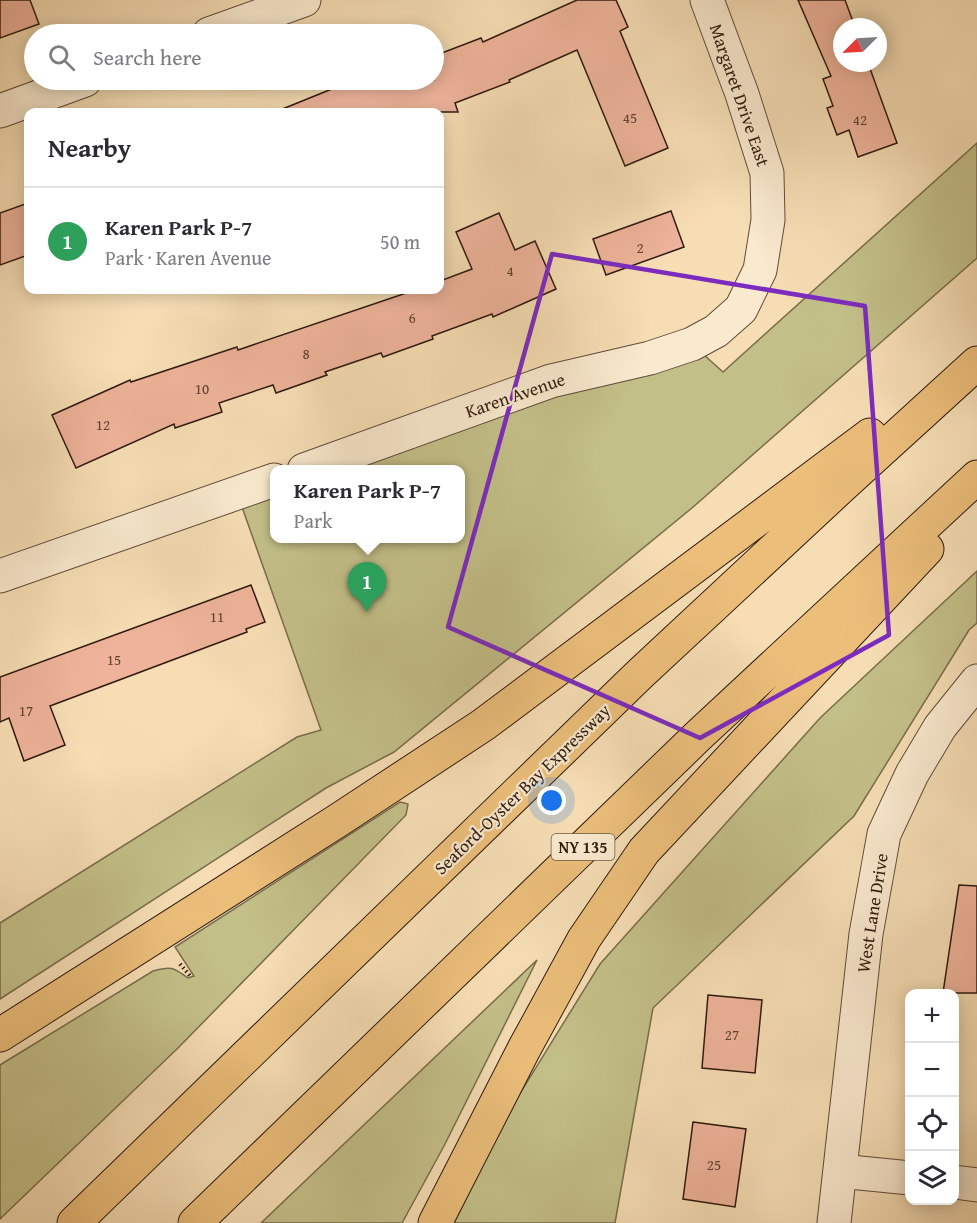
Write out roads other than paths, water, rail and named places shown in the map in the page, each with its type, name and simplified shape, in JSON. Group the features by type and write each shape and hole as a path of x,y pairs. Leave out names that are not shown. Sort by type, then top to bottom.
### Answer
{"highway":[{"path":"0,1035 337,821 483,725 977,354"},
{"name":"Seaford-Oyster Bay Expressway","path":"74,1223 640,674 977,363"},
{"name":"NY 135","path":"195,1223 698,735 977,477"},
{"path":"435,1223 519,1059 584,939 644,851 977,496"}],"street":[{"path":"237,24 304,0"},
{"name":"Margaret Drive East","path":"707,0 742,94 767,172 768,220 760,270 741,309 724,323"},
{"path":"0,111 58,90"},
{"name":"Karen Avenue","path":"318,465 551,381 650,358 692,344 716,331 724,323"},
{"path":"0,576 270,481"},
{"name":"West Lane Drive","path":"834,1223 866,934 884,834 918,764 940,727 977,681"},
{"path":"840,1171 905,1178"},
{"path":"959,1183 977,1185"}],"place":[{"name":"Karen Park P-7","path":"367,612"}]}
